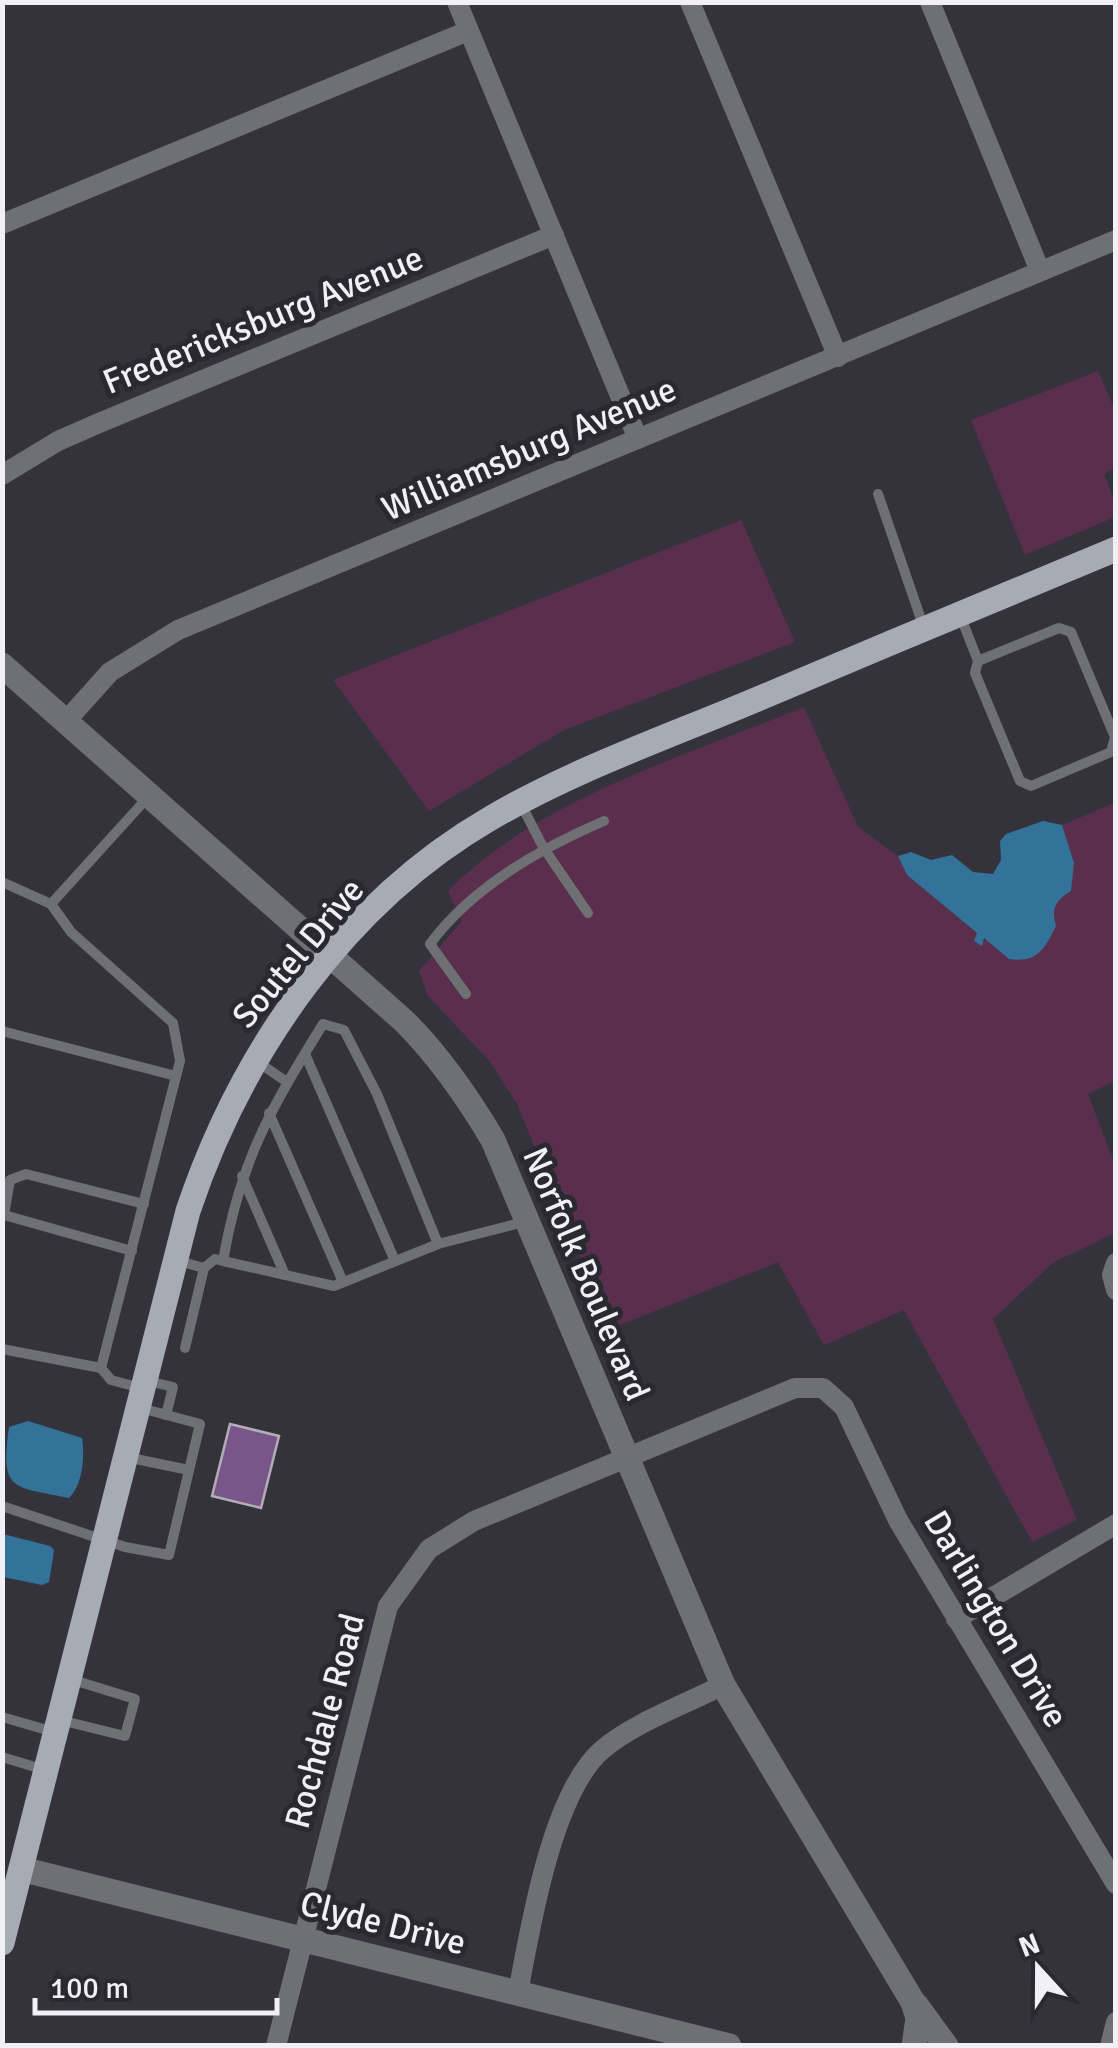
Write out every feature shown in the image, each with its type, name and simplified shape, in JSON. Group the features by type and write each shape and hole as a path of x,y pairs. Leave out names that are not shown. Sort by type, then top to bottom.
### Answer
{"main road":[{"name":"Soutel Drive","path":"2,1943 174,1260 205,1159 254,1060 288,1007 375,908 427,863 520,803 580,773 1116,549"}],"street":[{"path":"456,2 638,438"},
{"path":"690,2 838,356"},
{"path":"930,2 1040,271"},
{"path":"2,224 468,31"},
{"name":"Fredericksburg Avenue","path":"2,475 58,441 99,423 554,235"},
{"name":"Williamsburg Avenue","path":"66,721 110,672 153,642 1116,240"},
{"name":"Norfolk Boulevard","path":"2,665 332,955 404,1021 450,1071 492,1140 724,1685 914,2002 946,2046"},
{"path":"1116,1262 1112,1276 1116,1290"},
{"name":"Rochdale Road","path":"276,2046 378,1632 398,1586 429,1549 449,1534 795,1388 823,1388"},
{"name":"Darlington Drive","path":"823,1388 844,1406 898,1520 1116,1884"},
{"path":"956,1618 1116,1524"},
{"path":"518,1993 562,1812 584,1769 614,1741 724,1685"},
{"name":"Clyde Drive","path":"21,1869 729,2046"},
{"path":"914,2002 918,2018 914,2046"},
{"path":"1110,2046 1116,2022"}],"lane":[{"path":"878,494 924,630"},
{"path":"960,614 978,661 975,673 1020,781 1031,786 1111,752 1115,737 1071,632 1059,628 978,661"},
{"path":"51,904 149,795"},
{"path":"520,803 543,847 588,912"},
{"path":"466,994 430,944 444,924 543,847 604,821"},
{"path":"2,882 51,904 71,932 173,1023 180,1061 101,1368"},
{"path":"223,1261 234,1196 268,1114 323,1024 344,1030 376,1094 438,1244"},
{"path":"2,1031 176,1076"},
{"path":"304,1054 395,1261"},
{"path":"254,1060 287,1082"},
{"path":"268,1114 343,1282"},
{"path":"132,1252 4,1215 10,1180 16,1174 26,1174 144,1204"},
{"path":"242,1176 285,1274"},
{"path":"185,1348 204,1268 214,1260 334,1286 438,1244 480,1231 501,1232 527,1221"},
{"path":"174,1260 204,1268"},
{"path":"2,1349 101,1368 112,1380 141,1391 166,1415 200,1424 168,1555 2,1506"},
{"path":"141,1391 173,1387 166,1415"},
{"path":"124,1457 189,1470"},
{"path":"2,1718 125,1736 135,1699 68,1678"},
{"path":"2,1757 46,1770"}],"shaded area":[{"path":"1098,371 1115,410 1115,468 1104,474 1115,503 1115,517 1025,555 971,420"},
{"path":"741,520 795,642 564,730 429,811 333,680"},
{"path":"804,707 858,827 898,856 907,875 978,934 975,941 992,940 1009,959 1052,912 1074,863 1062,825 1115,803 1115,1081 1088,1094 1115,1165 1115,1233 1054,1262 993,1319 1077,1520 1032,1542 904,1310 824,1345 778,1262 610,1329 517,1104 491,1063 428,996 419,971 462,921 448,891 485,858 526,830 616,783"}],"water":[{"path":"1043,821 1062,825 1074,863 1071,891 1056,906 1056,926 1048,942 1026,959 1009,959 984,938 982,946 974,941 977,933 907,875 898,856 911,852 931,860 952,855 973,872 993,874 1001,860 1000,841 1006,834"},
{"path":"28,1421 82,1438 82,1470 69,1498 23,1487 9,1475 9,1427"},
{"path":"3,1534 54,1550 49,1582 42,1585 3,1577"}],"building":[{"path":"230,1424 279,1436 261,1508 212,1496"}]}
